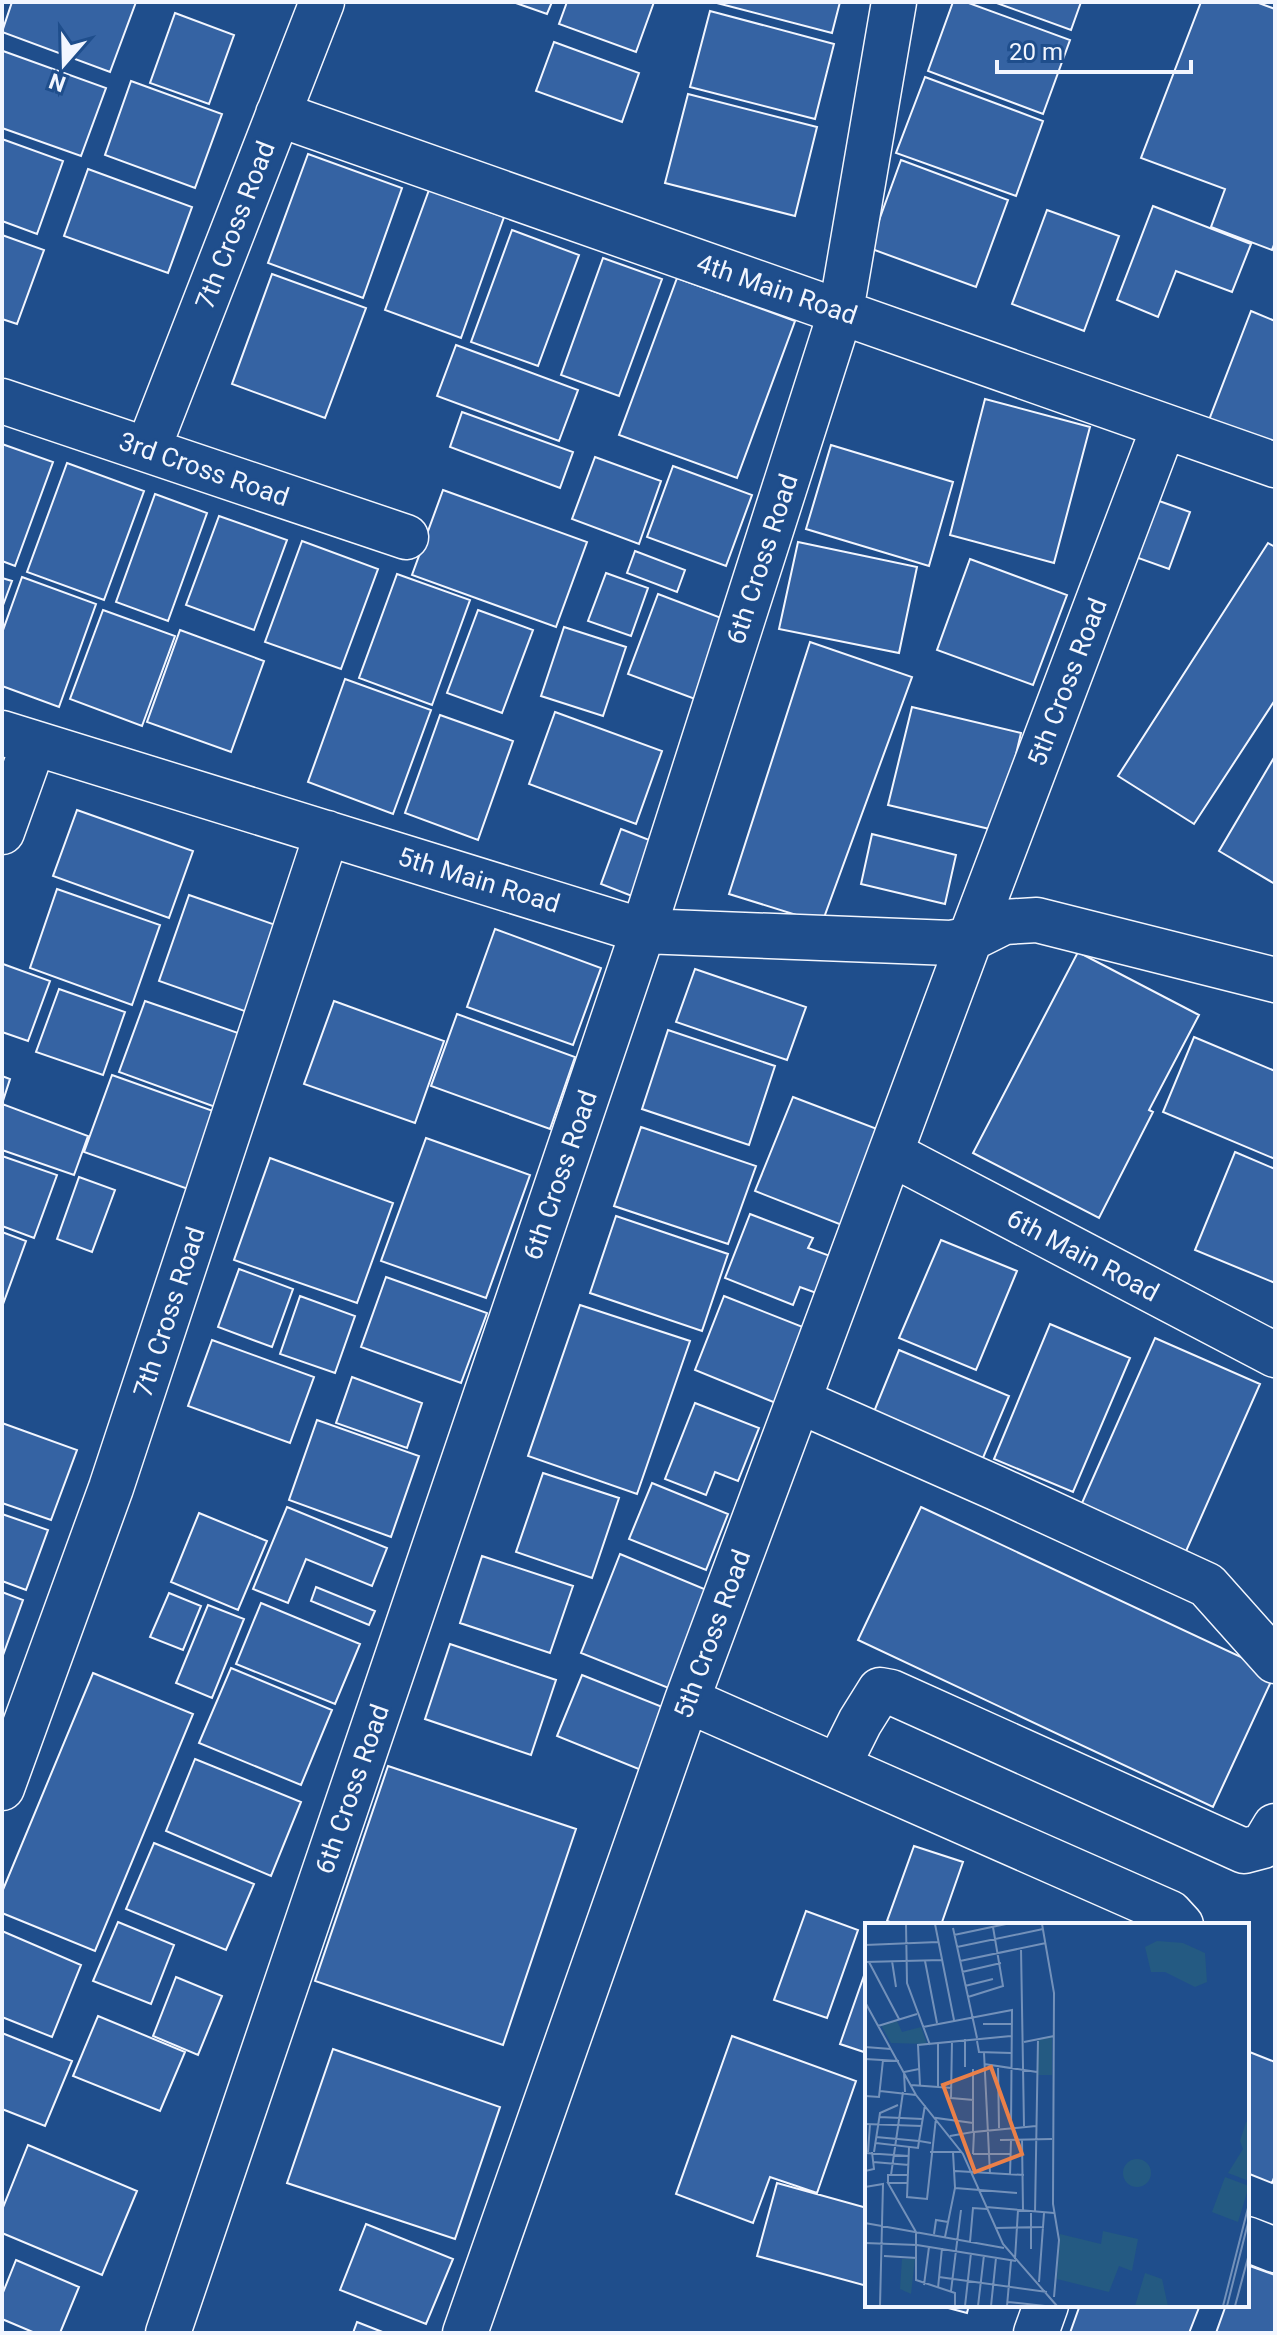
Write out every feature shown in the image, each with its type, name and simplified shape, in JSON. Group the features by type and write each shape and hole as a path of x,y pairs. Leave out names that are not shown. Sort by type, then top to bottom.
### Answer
{"street":[{"name":"7th Cross Road","path":"148,449 322,2"},
{"name":"6th Cross Road","path":"168,2333 643,931 841,311 894,2"},
{"name":"4th Main Road","path":"278,114 1275,465"},
{"name":"3rd Cross Road","path":"2,401 406,537"},
{"name":"5th Cross Road","path":"465,2333 687,1700 892,1154 987,931 1164,426"},
{"name":"5th Main Road","path":"18,738 643,931 951,943 1037,920 1275,980"},
{"path":"2,832 18,738"},
{"name":"7th Cross Road","path":"2,1788 111,1488 327,833"},
{"name":"6th Main Road","path":"892,1154 1275,1355"},
{"path":"799,1401 1207,1585 1275,1661"},
{"path":"838,1766 880,1690 891,1692 1244,1851 1263,1846 1275,1826"},
{"path":"687,1700 1170,1913 1179,1923"},
{"path":"1249,2240 1275,2250"},
{"path":"1036,2333 1045,2307"}],"building":[{"path":"12,2 136,2 110,72 2,32"},
{"path":"513,2 552,2 547,14"},
{"path":"567,2 654,2 636,52 559,24"},
{"path":"713,2 840,2 832,33"},
{"path":"953,2 966,2 1070,40 1043,114 928,71"},
{"path":"994,2 1081,2 1071,30"},
{"path":"1201,2 1256,2 1275,9 1275,242 1272,250 1211,227 1225,189 1141,158"},
{"path":"710,11 834,44 815,119 690,87"},
{"path":"175,13 234,35 209,104 150,83"},
{"path":"554,42 639,73 622,122 536,91"},
{"path":"3,51 106,88 81,156 2,128"},
{"path":"925,77 1043,121 1016,196 896,153"},
{"path":"131,81 222,114 195,188 105,155"},
{"path":"688,94 817,127 795,216 665,183"},
{"path":"2,139 63,161 37,234 2,221"},
{"path":"308,154 402,188 363,298 268,263"},
{"path":"901,160 1008,200 976,287 869,248"},
{"path":"88,169 192,207 168,273 64,236"},
{"path":"429,190 504,217 461,338 385,310"},
{"path":"1153,206 1251,244 1232,292 1176,271 1158,317 1117,300"},
{"path":"1047,210 1119,236 1084,331 1012,304"},
{"path":"512,230 579,255 538,366 471,342"},
{"path":"2,235 44,250 17,324 2,319"},
{"path":"603,258 662,279 619,396 561,375"},
{"path":"272,274 366,308 325,418 232,384"},
{"path":"677,278 795,321 737,478 619,435"},
{"path":"1251,311 1275,321 1275,446 1209,420"},
{"path":"456,345 578,390 559,441 437,396"},
{"path":"985,399 1090,427 1054,563 950,535"},
{"path":"462,412 573,452 560,488 450,447"},
{"path":"2,444 53,462 15,566 2,561"},
{"path":"831,445 953,482 929,566 806,529"},
{"path":"595,457 661,481 639,544 572,519"},
{"path":"67,463 144,491 104,600 27,572"},
{"path":"673,466 752,495 726,566 647,537"},
{"path":"443,490 587,542 556,627 412,575"},
{"path":"155,494 207,513 168,621 116,602"},
{"path":"1148,497 1190,512 1169,569 1127,554"},
{"path":"219,516 287,540 254,630 186,605"},
{"path":"302,541 378,569 341,669 265,642"},
{"path":"798,542 917,567 899,653 779,629"},
{"path":"1268,543 1275,547 1275,700 1194,824 1118,776"},
{"path":"635,551 685,570 677,592 627,573"},
{"path":"970,559 1067,595 1033,685 937,650"},
{"path":"606,573 648,588 631,636 588,621"},
{"path":"397,574 470,600 432,705 359,678"},
{"path":"22,577 96,604 59,707 2,686 2,633"},
{"path":"2,578 12,581 2,608"},
{"path":"658,594 724,619 695,699 628,674"},
{"path":"103,610 175,636 142,726 70,699"},
{"path":"478,610 533,630 502,713 447,693"},
{"path":"564,627 626,647 603,716 541,696"},
{"path":"180,630 264,661 231,752 147,722"},
{"path":"810,642 912,677 822,923 729,894"},
{"path":"345,679 431,710 393,814 308,782"},
{"path":"912,707 1021,733 998,831 888,805"},
{"path":"555,712 662,751 636,824 529,784"},
{"path":"440,715 513,741 478,840 405,813"},
{"path":"1275,756 1275,884 1219,851"},
{"path":"77,810 193,851 169,918 53,876"},
{"path":"621,829 657,843 637,898 601,884"},
{"path":"872,834 956,855 945,904 861,884"},
{"path":"57,889 160,925 132,1005 30,968"},
{"path":"189,895 287,929 256,1015 159,981"},
{"path":"495,929 601,968 573,1045 467,1007"},
{"path":"1078,952 1199,1015 1149,1110 1153,1112 1099,1218 973,1153"},
{"path":"3,964 50,981 28,1041 2,1032"},
{"path":"695,969 806,1007 787,1060 676,1022"},
{"path":"59,989 125,1012 103,1075 36,1052"},
{"path":"145,1001 244,1035 218,1108 119,1072"},
{"path":"334,1001 444,1041 415,1123 304,1084"},
{"path":"457,1014 575,1057 550,1129 431,1086"},
{"path":"668,1030 775,1066 749,1145 642,1109"},
{"path":"1194,1037 1275,1071 1275,1159 1163,1112"},
{"path":"112,1075 230,1117 202,1194 84,1152"},
{"path":"2,1076 10,1079 2,1104"},
{"path":"793,1097 885,1132 847,1227 755,1191"},
{"path":"2,1104 88,1136 74,1175 2,1150"},
{"path":"641,1127 756,1166 728,1244 614,1206"},
{"path":"426,1138 530,1175 486,1298 381,1261"},
{"path":"1235,1152 1275,1169 1275,1283 1195,1250"},
{"path":"2,1156 57,1175 34,1238 2,1226"},
{"path":"270,1158 393,1203 357,1303 234,1260"},
{"path":"79,1177 115,1190 92,1252 57,1239"},
{"path":"750,1214 813,1238 808,1248 833,1257 819,1294 800,1287 793,1305 725,1278"},
{"path":"616,1216 728,1254 702,1331 590,1293"},
{"path":"2,1232 26,1241 2,1307"},
{"path":"941,1240 1017,1271 976,1370 899,1338"},
{"path":"239,1269 293,1289 272,1347 218,1327"},
{"path":"386,1277 487,1313 461,1383 361,1347"},
{"path":"300,1296 355,1316 335,1373 280,1354"},
{"path":"724,1296 818,1333 788,1408 695,1370"},
{"path":"580,1305 690,1341 637,1494 528,1456"},
{"path":"1050,1324 1130,1358 1073,1492 994,1459"},
{"path":"1155,1338 1260,1384 1183,1558 1078,1512"},
{"path":"212,1340 314,1377 290,1443 188,1406"},
{"path":"899,1350 1009,1396 980,1465 871,1419"},
{"path":"352,1377 422,1403 407,1448 336,1423"},
{"path":"695,1403 759,1428 738,1481 715,1472 706,1495 665,1479"},
{"path":"317,1420 419,1456 391,1537 289,1500"},
{"path":"2,1423 77,1450 51,1520 2,1503"},
{"path":"543,1473 619,1498 592,1578 516,1552"},
{"path":"652,1483 728,1514 706,1570 629,1539"},
{"path":"287,1507 387,1548 372,1586 306,1559 288,1603 253,1589"},
{"path":"921,1507 1275,1673 1213,1807 858,1640"},
{"path":"199,1513 267,1541 238,1610 171,1582"},
{"path":"2,1514 48,1530 26,1590 2,1581"},
{"path":"620,1554 721,1596 681,1693 581,1653"},
{"path":"482,1556 573,1586 550,1653 460,1623"},
{"path":"316,1587 375,1611 369,1625 311,1601"},
{"path":"2,1592 23,1600 2,1658"},
{"path":"169,1593 201,1606 183,1650 150,1637"},
{"path":"261,1603 360,1644 335,1704 236,1664"},
{"path":"208,1605 244,1619 212,1698 176,1683"},
{"path":"450,1644 556,1680 531,1755 425,1719"},
{"path":"231,1668 332,1710 301,1785 199,1743"},
{"path":"93,1673 193,1714 95,1951 2,1913 2,1892"},
{"path":"582,1675 670,1710 646,1772 557,1736"},
{"path":"195,1759 301,1802 271,1876 166,1831"},
{"path":"388,1766 576,1829 503,2045 315,1981"},
{"path":"154,1843 254,1884 226,1950 126,1909"},
{"path":"914,1846 963,1862 942,1923 887,1921"},
{"path":"806,1911 858,1930 827,2018 774,2000"},
{"path":"118,1922 174,1945 151,2004 93,1981"},
{"path":"2,1931 81,1965 52,2037 2,2017"},
{"path":"865,1973 865,2052 840,2044"},
{"path":"176,1977 222,1996 198,2055 153,2036"},
{"path":"98,2016 185,2052 160,2111 73,2076"},
{"path":"2,2033 72,2061 45,2126 2,2109"},
{"path":"732,2036 856,2081 817,2193 770,2177 753,2223 676,2194"},
{"path":"333,2049 500,2107 455,2239 287,2183"},
{"path":"1249,2052 1275,2062 1275,2175 1272,2183 1249,2174"},
{"path":"28,2145 137,2191 102,2275 2,2233 2,2210"},
{"path":"777,2183 865,2207 865,2285 757,2256"},
{"path":"366,2224 453,2259 426,2324 340,2290"},
{"path":"16,2260 79,2287 60,2333 35,2333 2,2319 2,2295"},
{"path":"1249,2266 1275,2275 1275,2333 1216,2333 1225,2307 1249,2307"},
{"path":"944,2307 968,2307 967,2313"},
{"path":"1079,2307 1199,2307 1189,2333 1070,2333"},
{"path":"357,2322 385,2333 353,2333"}]}
